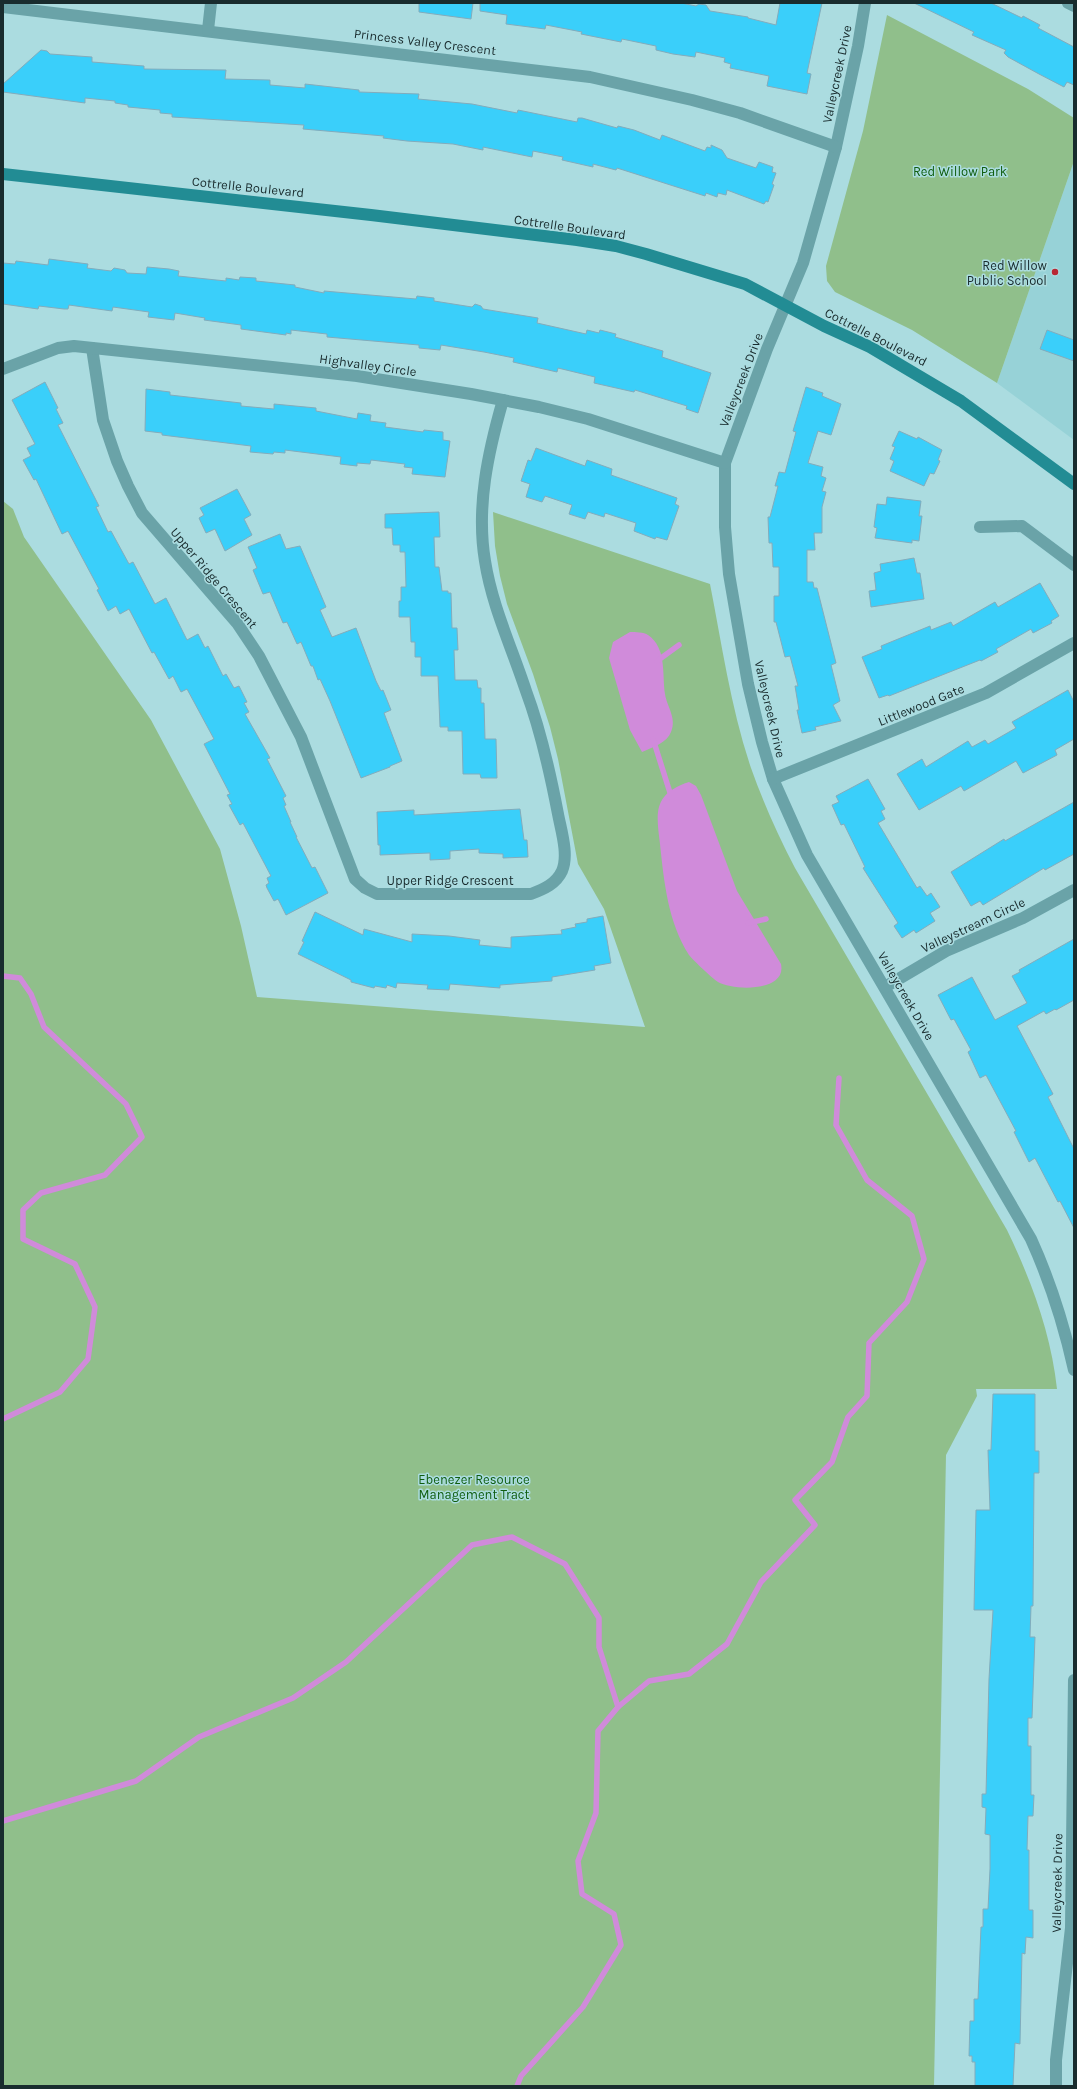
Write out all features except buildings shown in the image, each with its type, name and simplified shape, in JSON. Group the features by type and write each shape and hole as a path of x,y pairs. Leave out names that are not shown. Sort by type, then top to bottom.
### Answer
{"main road":[{"name":"Cottrelle Boulevard","path":"3,174 379,216 616,246 724,277 744,284 824,326 870,347 934,384 987,420 1074,484"}],"street":[{"path":"208,30 211,3"},
{"name":"Valleycreek Drive","path":"865,3 858,46 836,147 803,263 767,349 725,462 725,527 729,574 754,712 773,779 807,855 1031,1239 1071,1339 1074,1370"},
{"path":"1068,3 1074,6"},
{"name":"Princess Valley Crescent","path":"3,7 208,30 590,77 692,100 740,113 836,147"},
{"name":"Highvalley Circle","path":"3,369 58,348 74,346 357,376 503,400 588,419 725,462"},
{"name":"Upper Ridge Crescent","path":"92,348 103,420 117,461 142,513 237,623 259,656 301,737 355,878 365,888 377,894 531,894 545,889 556,880 562,870 564,852 562,832 547,756 527,692 497,611 485,562 481,515 495,427 503,400"},
{"path":"980,527 1022,526 1074,565"},
{"name":"Littlewood Gate","path":"773,779 986,694 1074,643"},
{"name":"Valleystream Circle","path":"885,987 946,951 1024,918 1074,890"},
{"name":"Valleycreek Drive","path":"1056,2086 1056,2060 1071,1928 1074,1680"}],"shaded area":[{"name":"Red Willow Public School","path":"1074,161 1074,440 997,383"},
{"path":"630,632 639,632 648,635 654,640 658,647 661,654 666,699 673,722 671,732 666,739 642,752 630,730 609,658 613,642"},
{"path":"689,782 696,786 701,795 737,891 781,964 781,973 776,980 768,984 747,988 735,987 718,982 689,955 676,929 665,887 658,813 663,798 669,792"}],"green space":[{"name":"Red Willow Park","path":"887,15 1028,89 1074,118 1074,161 997,383 912,330 835,292 827,281 826,266 863,131"},
{"name":"Ebenezer Resource Management Tract","path":"3,501 13,509 24,537 151,720 220,849 241,926 257,997 645,1027 604,909 578,864 558,759 550,727 533,674 507,604 500,576 495,546 493,512 710,584 738,723 751,768 771,818 795,868 1007,1230 1039,1307 1054,1368 1057,1389 976,1389 977,1396 946,1455 934,2086 3,2086"}],"waterway":[{"path":"657,661 679,645"},
{"path":"653,739 672,799"},
{"path":"748,923 766,919"},
{"path":"3,976 20,978 31,994 44,1027 126,1104 142,1137 105,1175 41,1193 23,1210 23,1239 75,1264 95,1307 88,1359 60,1392 3,1419"},
{"path":"517,2086 521,2076 583,2007 621,1945 614,1914 582,1894 578,1861 596,1813 598,1731 618,1707 649,1681 689,1674 727,1644 761,1582 815,1525 795,1500 832,1462 848,1417 867,1396 869,1343 907,1302 924,1259 912,1216 867,1180 836,1125 839,1078"},
{"path":"3,1821 136,1781 199,1737 293,1698 346,1662 472,1545 512,1537 565,1564 599,1618 599,1647 618,1707"}],"place":[{"name":"Red Willow Public School","path":"1055,272"}]}
